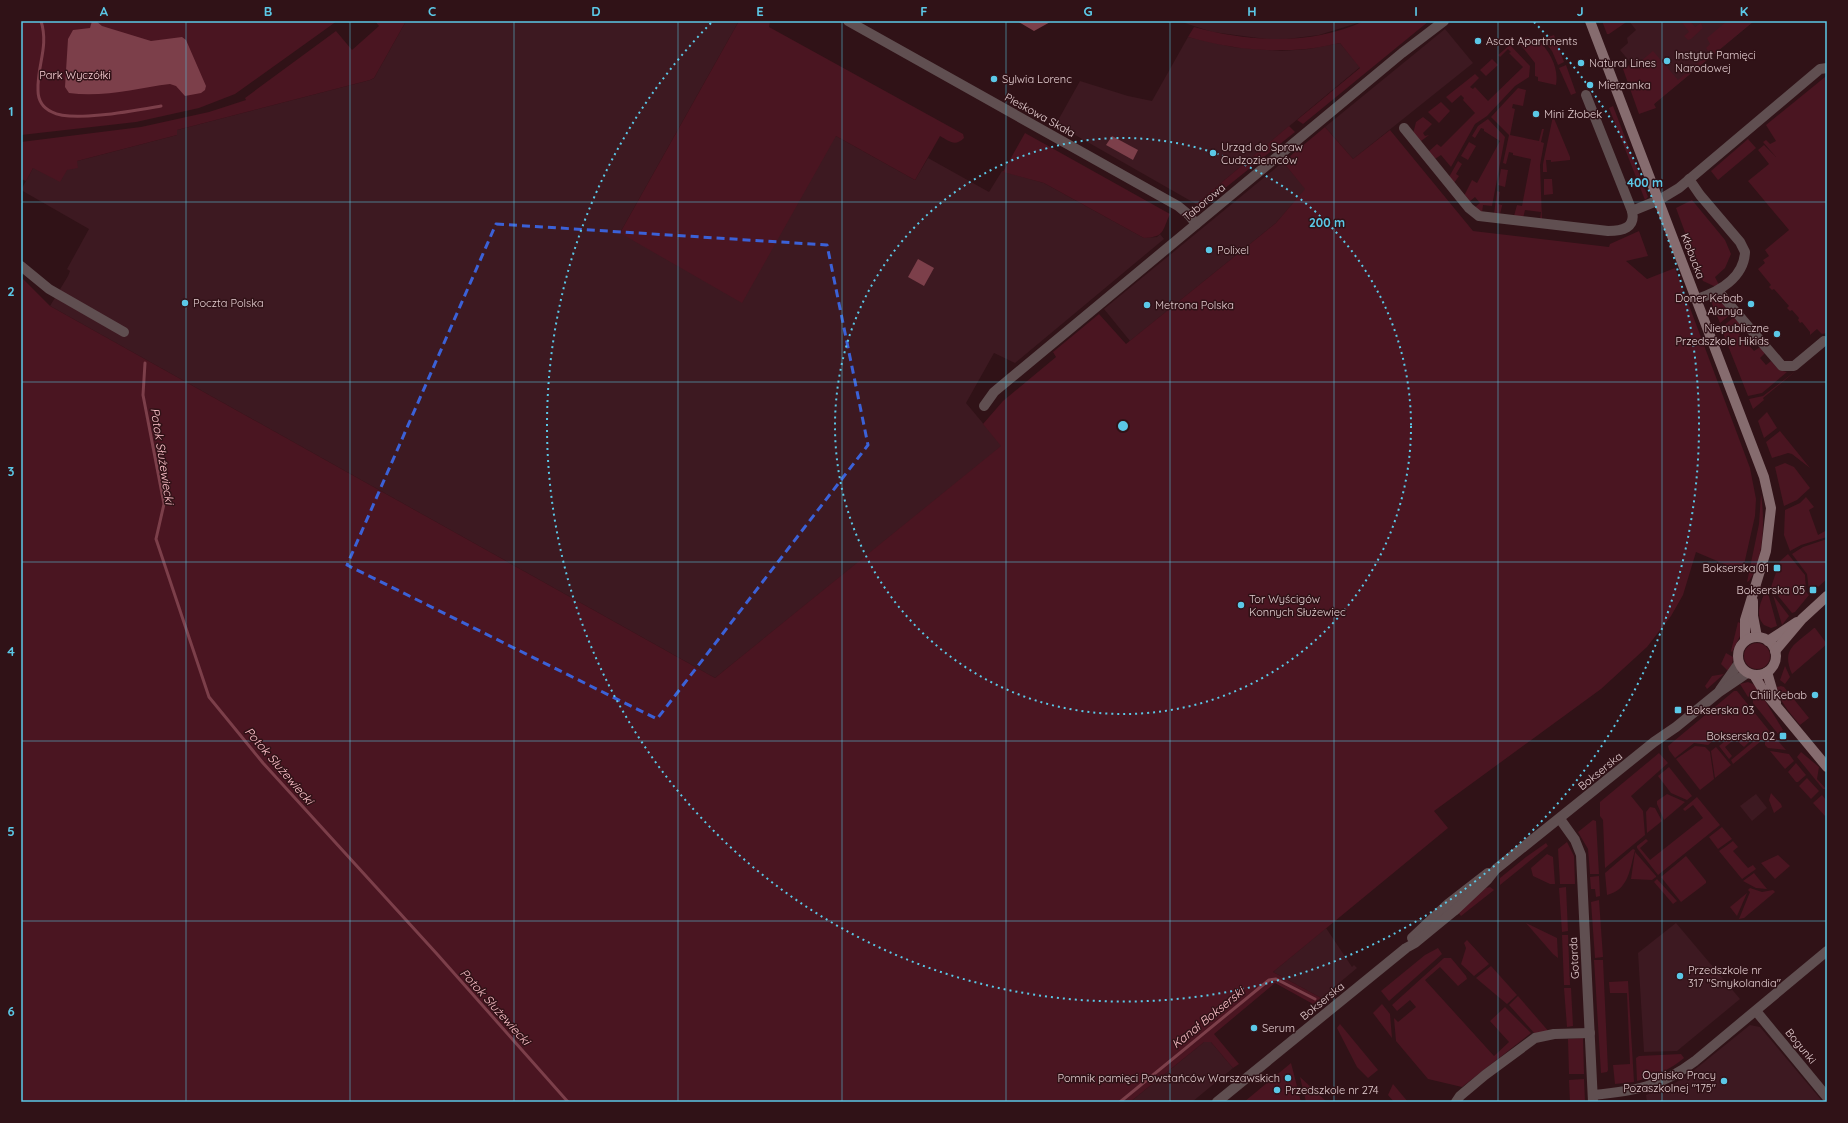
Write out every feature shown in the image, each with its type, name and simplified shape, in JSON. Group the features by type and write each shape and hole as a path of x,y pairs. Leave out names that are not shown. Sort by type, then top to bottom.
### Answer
{"street":[{"name":"Pieskowa Skała","path":"848,21 1178,206 1188,214 1196,224"},
{"name":"Taborowa","path":"984,406 994,392 1430,30 1444,21"},
{"name":"Kłobucka","path":"1590,21 1764,477 1771,508 1768,540 1745,620 1745,641"},
{"path":"1632,211 1659,200 1689,179 1820,69 1827,68"},
{"path":"1404,128 1469,208 1479,216 1608,231 1620,231 1631,225 1634,219 1632,211 1586,95"},
{"path":"1689,179 1700,195 1740,242 1745,252 1740,269 1718,291 1697,299"},
{"path":"21,266 49,289 124,332"},
{"path":"1718,291 1782,366 1794,366 1824,342"},
{"name":"Kłobucka","path":"1753,595 1753,616 1758,637"},
{"path":"1751,674 1767,672 1774,665 1775,651 1802,619 1827,596"},
{"path":"1768,641 1802,619"},
{"path":"1775,651 1768,641 1758,637 1745,641 1738,653 1739,663 1751,674 1827,767"},
{"name":"Bokserska","path":"1719,692 1739,663"},
{"path":"1767,672 1777,706"},
{"name":"Bokserska","path":"1217,1102 1406,948 1415,943 1454,912 1488,879 1496,869 1654,742 1676,727 1719,692 1751,674"},
{"name":"Gotarda","path":"1560,819 1574,839 1581,855 1593,1098"},
{"path":"1593,1098 1633,1090 1669,1078 1695,1061 1827,951"},
{"name":"Bogunki","path":"1756,1010 1827,1098"},
{"path":"1456,1102 1462,1094 1485,1075 1535,1038 1554,1034 1590,1033"}],"highlighted area":[{"path":"496,224 827,245 868,445 657,719 347,565"}],"shaded area":[{"path":"92,21 96,21 102,26 151,41 182,37 186,40 206,86 205,90 201,93 185,96 176,86 170,84 120,92 94,94 69,93 65,87 68,39 73,30 90,28"},
{"path":"406,21 739,21 620,233 836,136 915,180 928,158 989,192 1002,171 1044,183 1144,238 1157,237 1160,234 1164,239 1015,363 994,353 966,403 1002,446 715,678 50,306 68,276 70,271 67,269 89,229 21,190 33,168 67,170 77,161 177,135 177,130 370,80 374,78"},
{"path":"1017,21 1052,21 1034,31"},
{"path":"1179,21 1364,21 1319,35 1287,39 1266,39 1212,32"},
{"name":"Instytut Pamięci Narodowej","path":"1629,21 1754,21 1654,104 1634,67 1620,50 1628,43 1627,38 1636,30"},
{"path":"1445,29 1473,63 1353,159 1325,127"},
{"path":"1188,37 1233,47 1281,51 1308,49 1340,43 1360,67 1196,204 1056,124 1080,81 1128,96 1152,101"},
{"path":"1112,136 1138,150 1133,160 1106,145"},
{"path":"1283,162 1306,189 1276,223 1130,341 1104,309"},
{"path":"918,259 934,268 924,286 908,277"},
{"path":"1756,794 1767,808 1752,821 1740,806"},
{"name":"Przedszkole nr 317 \"Smykolandia\"","path":"1676,923 1740,999 1677,1051 1644,1052 1638,953"},
{"path":"1326,928 1352,967 1354,965 1357,968 1321,998 1273,972"},
{"path":"1750,1025 1760,1027 1823,1102 1647,1102 1646,1095 1672,1085 1693,1071"},
{"path":"1204,1042 1211,1042 1233,1068 1192,1102 1130,1102"}],"green space":[{"name":"Park Wyczółki","path":"21,21 337,21 235,94 199,108 136,122 21,135"},
{"path":"375,21 406,21 374,78 370,80 177,130 177,135 77,161 78,168 67,170 60,182 33,168 26,181 21,179 21,142 141,127 209,112 246,100 245,98 336,31 352,50 379,26"},
{"path":"739,21 770,21 769,27 963,134 964,138 955,143 940,136 915,180 836,136 742,303 620,233"},
{"path":"1364,21 1429,21 1303,124 1297,120 1360,68 1340,43 1306,49 1261,50 1232,47 1188,37 1194,27 1236,36 1280,39 1301,38 1323,35"},
{"path":"1602,21 1628,21 1607,34"},
{"path":"1681,21 1690,21 1695,27 1701,23 1703,28 1688,40 1684,36 1689,32"},
{"path":"1727,21 1754,21 1654,104 1656,108 1639,114 1623,69 1631,64 1634,67 1653,51 1678,80 1710,53 1706,48 1710,44 1707,38"},
{"path":"1554,35 1564,62 1558,65 1552,51 1543,39"},
{"path":"1526,37 1533,39 1535,42 1539,40 1547,50 1555,66 1557,78 1556,85 1538,81 1538,77 1535,76 1535,63 1520,44 1521,40"},
{"path":"1510,45 1530,66 1529,77 1515,86 1487,116 1475,124 1451,167 1441,155 1435,159 1428,152 1437,144 1441,147 1475,113 1463,100 1464,98 1461,95 1452,103 1446,97 1475,74 1479,78 1470,87 1473,89 1475,87 1488,101 1523,67 1509,53 1511,52 1508,49 1500,57 1498,55"},
{"path":"1492,59 1498,65 1486,76 1480,70"},
{"path":"1566,65 1576,93 1571,95 1559,68"},
{"path":"1825,77 1827,77 1827,333 1822,334 1817,329 1810,335 1810,332 1802,322 1800,323 1798,320 1799,318 1792,310 1790,311 1787,308 1789,306 1774,289 1772,290 1769,287 1771,285 1758,269 1765,263 1763,260 1769,256 1765,250 1789,230 1748,181 1769,164 1758,150 1764,145 1776,157 1763,142 1766,140 1770,144 1776,141 1766,125"},
{"path":"1518,88 1526,90 1523,106 1513,104 1512,108 1515,109 1510,135 1539,141 1542,129 1544,129 1541,142 1544,143 1540,165 1542,220 1540,220 1541,212 1525,210 1523,218 1514,216 1517,205 1522,206 1531,159 1513,155 1513,153 1509,152 1506,164 1503,163 1509,135 1491,117"},
{"path":"1441,102 1450,111 1439,123 1428,112"},
{"path":"1613,106 1648,197 1645,200 1609,108"},
{"path":"1553,116 1570,160 1551,162 1551,160 1546,160 1547,172 1543,172 1543,164"},
{"path":"1423,117 1432,124 1423,133 1425,136 1429,135 1421,141 1413,134 1416,122"},
{"path":"1488,119 1505,137 1492,206 1483,205 1482,213 1474,208 1480,203 1475,197 1469,202 1464,196 1472,180 1477,183 1500,141 1481,128 1475,138 1472,136 1478,126"},
{"path":"1289,126 1295,132 1204,205 1201,206 1196,204"},
{"name":"Tor Wyścigów Konnych Służewiec","path":"1325,127 1353,159 1390,130 1473,231 1609,247 1610,244 1639,231 1648,256 1626,261 1647,279 1675,268 1750,468 1756,499 1755,516 1743,569 1729,566 1696,552 1683,595 1671,616 1647,647 1601,689 1434,811 1448,828 1273,972 1321,998 1313,1004 1275,983 1214,1034 1239,1064 1233,1068 1211,1042 1204,1042 1130,1102 21,1102 21,277 50,306 715,678 1001,446 983,424 1003,401 1056,357 1053,352 1099,314 1126,344 1276,223 1305,189 1283,162"},
{"path":"1025,133 1170,214 1162,232 1156,236 1144,238 1044,183 1003,172"},
{"path":"1748,139 1756,148 1718,180 1711,171"},
{"path":"1469,142 1476,146 1468,160 1461,156"},
{"path":"1458,161 1462,164 1456,174 1459,176 1454,183 1449,177"},
{"path":"1501,169 1508,170 1505,187 1498,185"},
{"path":"1544,179 1552,179 1553,194 1544,195"},
{"path":"1497,191 1500,192 1498,204 1502,205 1503,202 1500,214 1494,214"},
{"path":"1692,200 1725,240 1731,254 1725,268 1715,277 1719,285 1716,287 1703,281 1676,208"},
{"path":"1710,299 1719,299 1731,314 1720,323"},
{"path":"1734,317 1745,329 1739,334 1754,351 1760,347 1765,353 1760,358 1766,365 1771,361 1779,370 1787,372 1762,393 1748,396 1721,328"},
{"path":"1797,370 1763,398 1764,400 1753,409 1749,399 1763,396"},
{"path":"1767,412 1777,428 1764,438 1758,421"},
{"path":"1780,431 1810,468 1792,454 1788,453 1772,458 1766,442"},
{"path":"1785,463 1794,467 1810,488 1797,500 1784,506 1775,467"},
{"path":"1761,494 1763,515 1762,539 1758,562 1754,572 1747,582 1759,524"},
{"path":"1806,497 1814,507 1809,510 1818,535 1827,530 1827,537 1801,545 1790,551 1784,535 1785,510 1800,503"},
{"path":"1827,539 1827,579 1818,587 1816,585 1809,591 1807,574 1792,554 1803,547"},
{"path":"1788,554 1805,575 1806,592 1809,595 1795,612 1792,613 1771,587 1780,561"},
{"path":"1767,589 1777,626 1771,628 1764,625 1759,617 1761,603"},
{"path":"1773,595 1789,616 1782,625"},
{"path":"1738,622 1740,623 1740,636 1732,652 1731,651"},
{"path":"1814,628 1827,644 1792,674 1788,658 1789,653 1796,643"},
{"path":"1757,643 1766,647 1770,656 1766,665 1757,669 1748,665 1744,656 1748,647"},
{"path":"1726,653 1733,657 1732,665 1728,671 1721,664"},
{"path":"1785,666 1790,677 1785,684 1780,680"},
{"path":"1724,674 1707,689 1705,686 1712,676"},
{"path":"1748,682 1753,684 1758,689 1748,697 1740,684"},
{"path":"1777,687 1784,687 1809,718 1800,725 1780,698"},
{"path":"1734,691 1737,691 1771,733 1762,740 1742,735 1732,735 1722,738 1718,736 1708,745 1694,743 1675,758 1668,746"},
{"path":"1761,694 1783,730 1778,734 1753,703 1753,700"},
{"path":"1773,735 1786,750 1768,748 1765,745 1765,741"},
{"path":"1731,736 1748,737 1750,741 1744,747 1735,739 1725,747 1732,756 1729,759 1719,746"},
{"path":"1754,741 1760,742 1733,764 1731,760"},
{"path":"1695,746 1705,747 1710,752 1714,779 1700,790 1676,759"},
{"path":"1716,747 1731,765 1715,778 1711,751"},
{"path":"1770,751 1789,754 1794,761 1785,769"},
{"path":"1801,752 1819,767 1817,779 1826,789 1823,789 1797,757"},
{"path":"1659,753 1668,763 1631,796 1643,811 1645,835 1605,868 1603,820 1600,816 1600,802"},
{"path":"1796,763 1806,775 1798,782 1796,782 1788,772"},
{"path":"1669,767 1692,796 1687,800 1671,793 1658,776"},
{"path":"1807,778 1819,791 1811,799 1799,786"},
{"path":"1771,793 1782,807 1774,813 1769,800"},
{"path":"1667,794 1685,802 1664,820 1657,801"},
{"path":"1822,795 1827,801 1827,814 1825,816 1813,803"},
{"path":"1697,797 1720,825 1658,875 1637,846 1646,839 1648,841 1640,848 1650,860 1703,818 1693,805 1685,811 1683,809"},
{"path":"1650,807 1655,808 1662,821 1647,833 1646,812"},
{"path":"1593,820 1596,821 1599,874 1590,874 1588,849 1578,832"},
{"path":"1722,827 1732,839 1718,849 1709,837"},
{"path":"1733,841 1738,847 1733,851 1748,868 1753,865 1756,869 1742,879 1719,851"},
{"path":"1567,842 1574,856 1575,884 1560,884 1558,849"},
{"path":"1546,843 1548,846 1500,885 1500,878"},
{"path":"1633,849 1635,850 1632,864 1624,883 1620,888 1607,895 1605,873"},
{"path":"1635,852 1656,876 1652,880 1631,879"},
{"path":"1547,854 1553,857 1555,884 1550,884 1533,876 1531,868"},
{"path":"1778,855 1790,866 1775,879 1761,863"},
{"path":"1686,856 1706,883 1681,902 1661,877"},
{"path":"1754,873 1767,889 1756,888 1743,881"},
{"path":"1599,876 1600,896 1596,897 1595,889 1591,889 1590,877"},
{"path":"1657,879 1677,901 1673,904 1654,882"},
{"path":"1490,887 1494,890 1461,916 1458,912 1486,888"},
{"path":"1566,887 1568,931 1562,932 1559,888"},
{"path":"1750,888 1762,892 1773,890 1775,892 1744,918 1739,919 1750,892 1748,890"},
{"path":"1747,893 1737,916 1730,907"},
{"path":"1599,900 1603,957 1595,958 1591,902"},
{"path":"1526,923 1557,938 1558,958 1553,954"},
{"path":"1562,935 1568,935 1570,985 1564,985"},
{"path":"1467,940 1489,964 1474,976 1461,964 1466,948 1464,943"},
{"path":"1438,948 1442,954 1389,1001 1381,991 1425,955"},
{"path":"1444,958 1451,958 1467,979 1458,986 1440,967 1425,980 1494,1056 1509,1042 1490,1021 1505,1007 1531,1033 1462,1087 1428,1079 1396,1041 1394,1018 1398,1022 1416,1007 1410,1000 1397,1011 1392,1005"},
{"path":"1594,960 1603,960 1608,1070 1607,1072 1601,1073"},
{"path":"1491,966 1517,995 1507,1004 1476,978"},
{"path":"1628,981 1634,1082 1615,1084 1613,1065 1630,1064 1627,993 1610,993 1609,982"},
{"path":"1564,988 1571,988 1573,1026 1567,1027"},
{"path":"1518,996 1550,1033 1536,1035 1509,1005"},
{"path":"1382,1004 1390,1014 1392,1038 1373,1013"},
{"path":"1340,1024 1378,1070 1368,1078 1357,1067 1337,1028"},
{"path":"1583,1038 1584,1074 1569,1074 1568,1039"},
{"path":"1681,1054 1684,1058 1674,1066 1656,1075 1637,1081 1636,1058 1639,1056"},
{"path":"1291,1063 1301,1102 1244,1102"},
{"path":"1300,1077 1327,1102 1306,1102"},
{"path":"1584,1079 1585,1102 1570,1102 1569,1080"},
{"path":"1393,1084 1408,1102 1394,1102 1388,1095"}],"waterway":[{"name":"Potok Służewiecki","path":"41,21 44,39 38,81 38,94 46,108 61,115 89,116 121,113 161,106"},
{"name":"Potok Służewiecki","path":"145,363 143,395 164,504 156,539 209,697 263,763 437,954 568,1102"},
{"name":"Kanał Bokserski","path":"1120,1102 1269,980 1276,979 1315,999"}],"place":[{"name":"Ascot Apartments","path":"1478,41"},
{"name":"Instytut Pamięci Narodowej","path":"1667,61"},
{"name":"Natural Lines","path":"1581,63"},
{"name":"Sylwia Lorenc","path":"994,79"},
{"name":"Mierzanka","path":"1590,85"},
{"name":"Mini Żłobek","path":"1536,114"},
{"name":"Urząd do Spraw Cudzoziemców","path":"1213,153"},
{"name":"Polixel","path":"1209,250"},
{"name":"Poczta Polska","path":"185,303"},
{"name":"Doner Kebab Alanya","path":"1751,304"},
{"name":"Metrona Polska","path":"1147,305"},
{"name":"Niepubliczne Przedszkole Hikids","path":"1777,334"},
{"name":"Bokserska 01","path":"1777,568"},
{"name":"Bokserska 05","path":"1813,590"},
{"name":"Tor Wyścigów Konnych Służewiec","path":"1241,605"},
{"name":"Chili Kebab","path":"1815,695"},
{"name":"Bokserska 03","path":"1678,710"},
{"name":"Bokserska 02","path":"1783,736"},
{"name":"Przedszkole nr 317 \"Smykolandia\"","path":"1680,976"},
{"name":"Serum","path":"1254,1028"},
{"name":"Pomnik pamięci Powstańców Warszawskich","path":"1288,1078"},
{"name":"Ognisko Pracy Pozaszkolnej \"175\"","path":"1724,1081"},
{"name":"Przedszkole nr 274","path":"1277,1090"}]}
